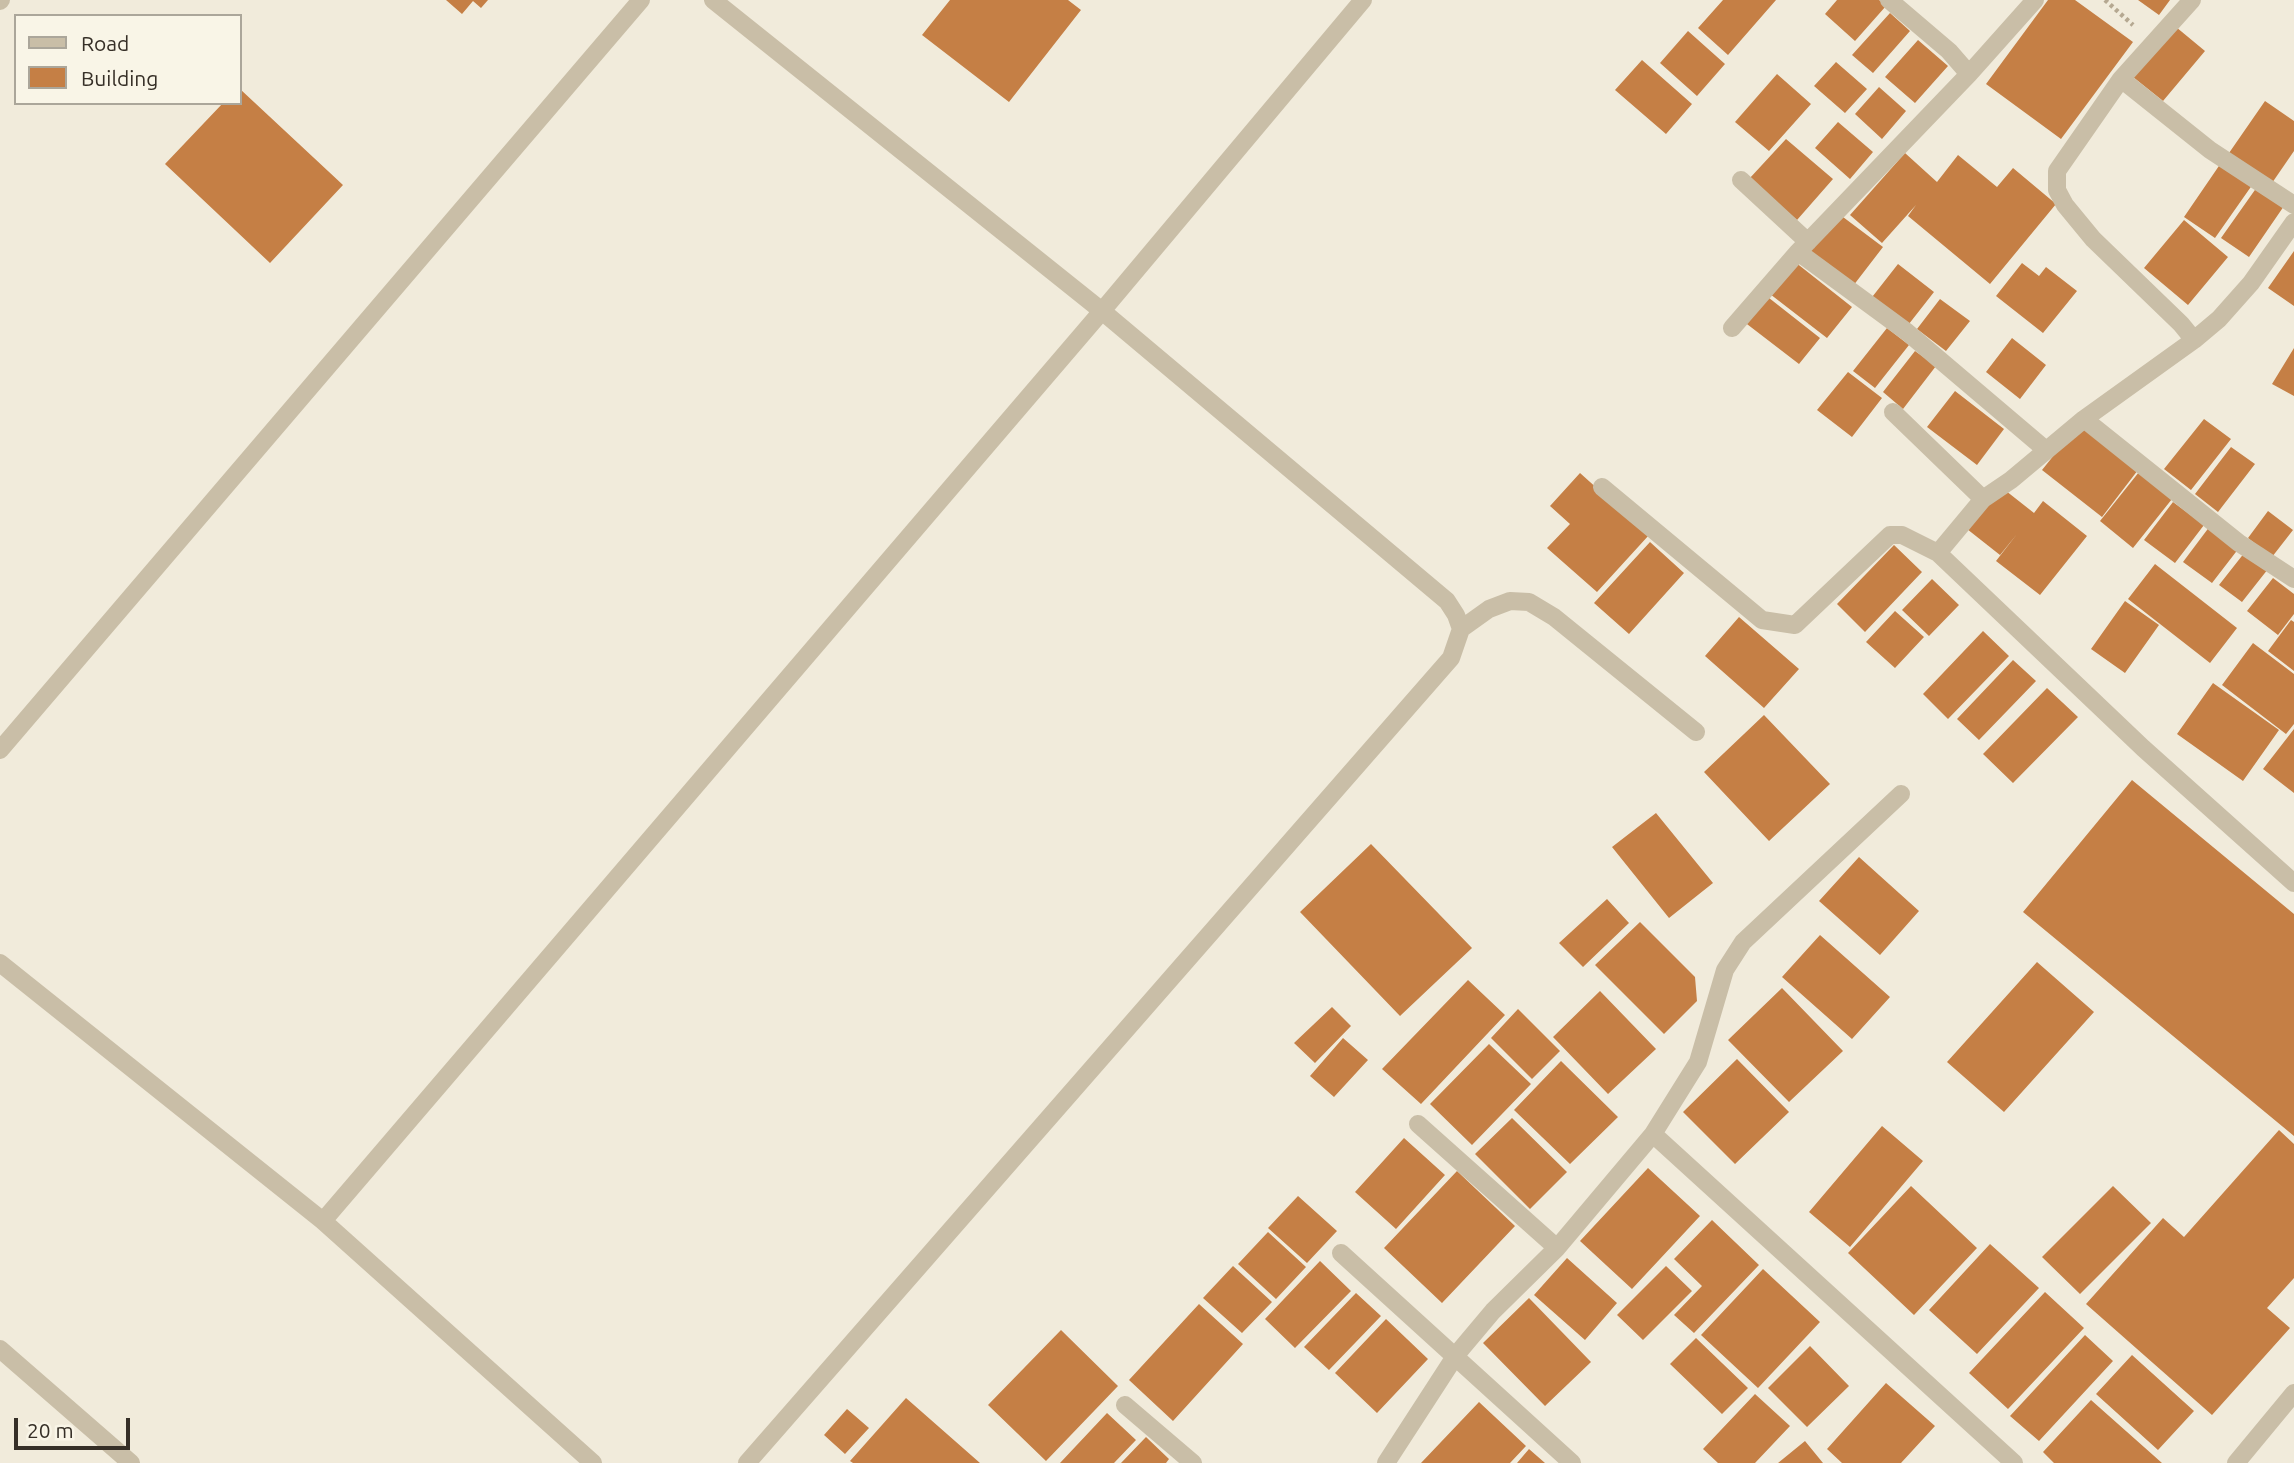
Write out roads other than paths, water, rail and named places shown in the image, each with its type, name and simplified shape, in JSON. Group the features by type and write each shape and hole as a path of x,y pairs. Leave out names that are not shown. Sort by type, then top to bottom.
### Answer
{"street":[{"path":"0,750 641,0"},
{"path":"713,0 1102,311 1447,601 1461,629"},
{"path":"323,1221 1102,311 1363,0"},
{"path":"1889,0 1949,51 1969,74"},
{"path":"1732,328 1803,247 1969,74 2035,0"},
{"path":"2192,0 2121,79 2057,171 2057,190 2065,205 2093,239 2181,324 2194,340"},
{"path":"2121,79 2210,150 2294,205"},
{"path":"1741,180 1803,247 2046,450"},
{"path":"1938,553 1983,499 2218,319 2251,283 2294,222"},
{"path":"1893,412 1983,499"},
{"path":"2084,419 2239,543 2294,579"},
{"path":"1602,487 1762,620 1795,625 1890,535 1902,535 1938,553 2143,748 2294,883"},
{"path":"747,1463 1451,658 1461,629 1489,608 1510,601 1529,602 1555,617 1696,732"},
{"path":"1386,1463 1456,1355 1493,1311 1557,1248 1653,1134 1698,1062 1724,970 1743,942 1901,794"},
{"path":"0,963 323,1221 593,1463"},
{"path":"1418,1124 1557,1248"},
{"path":"1653,1134 2014,1463"},
{"path":"1341,1253 1572,1463"},
{"path":"0,1349 131,1463"},
{"path":"2236,1463 2294,1392"},
{"path":"1125,1405 1193,1463"}]}
